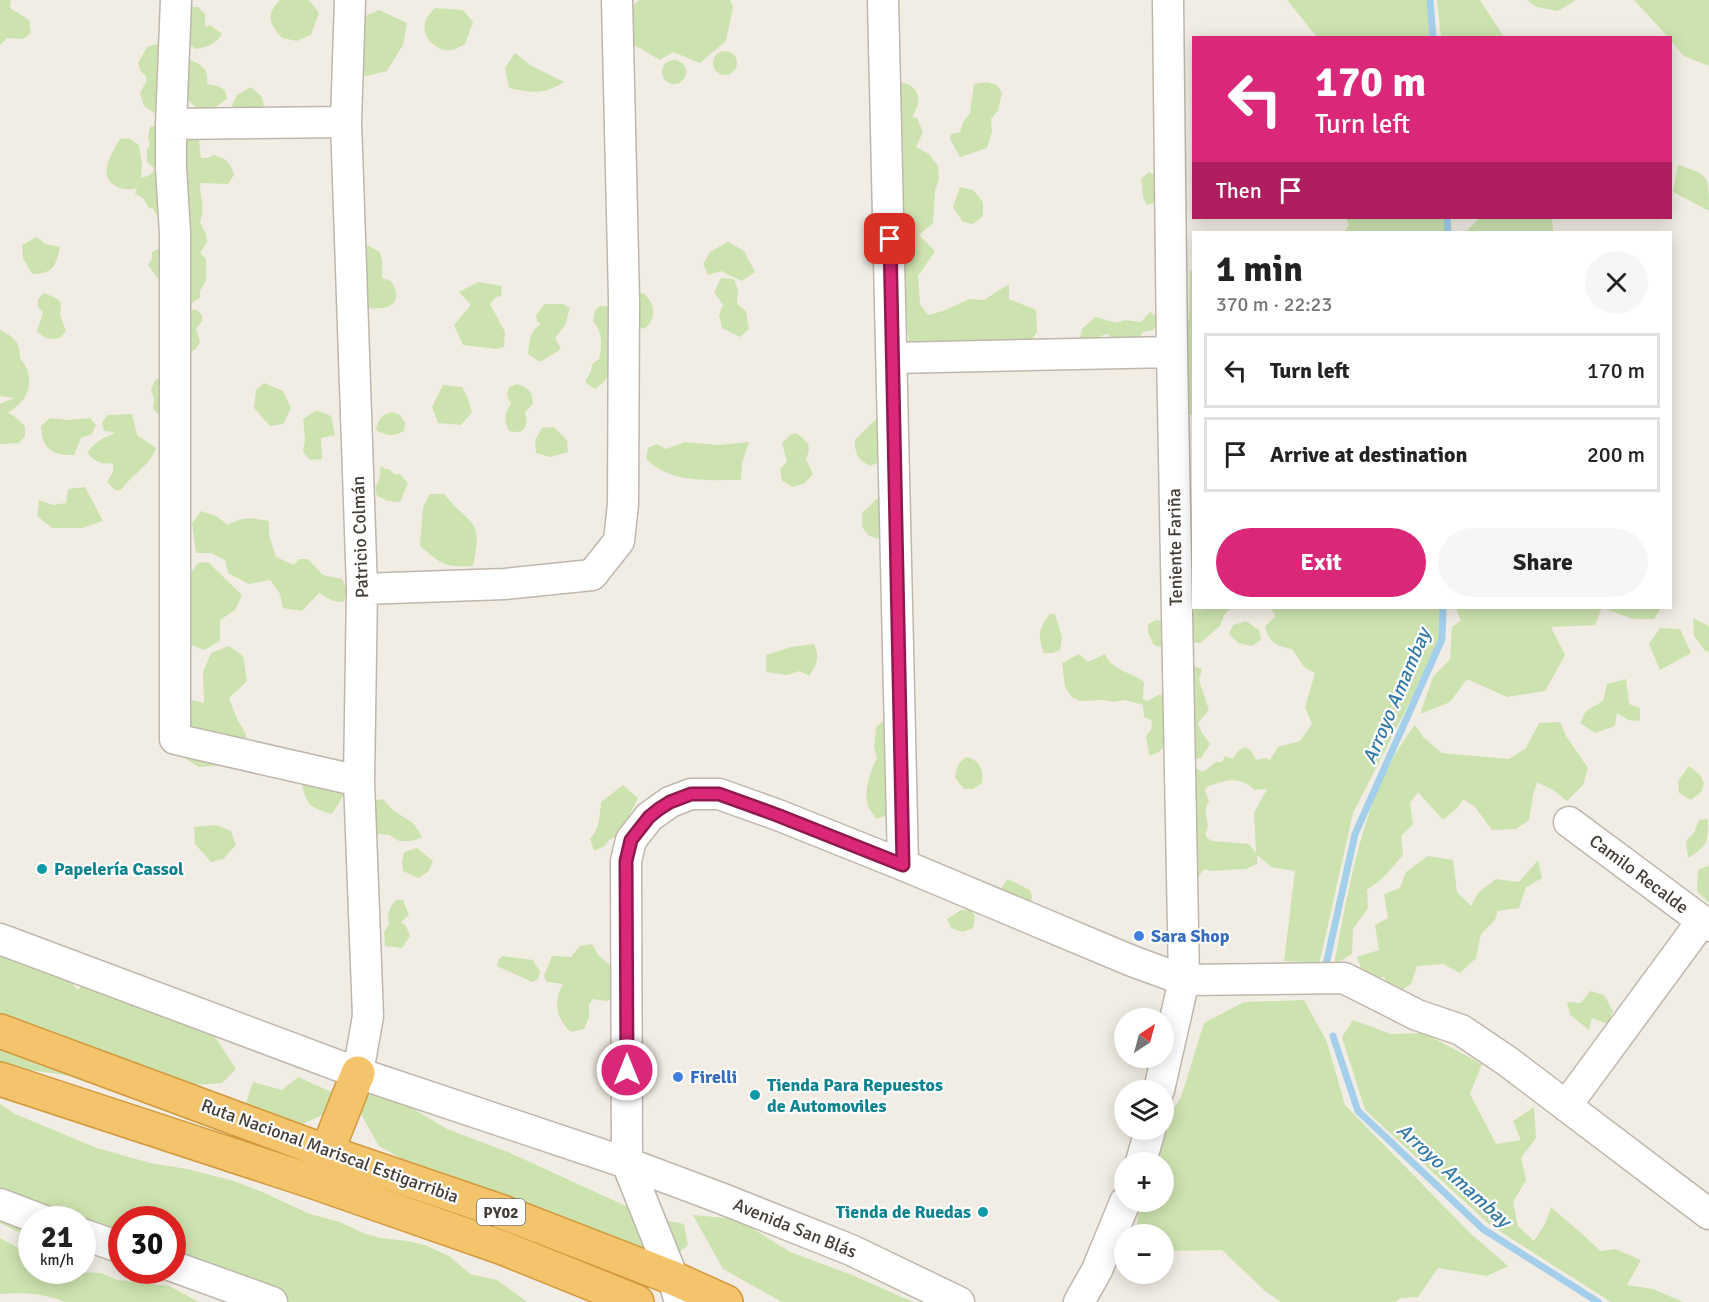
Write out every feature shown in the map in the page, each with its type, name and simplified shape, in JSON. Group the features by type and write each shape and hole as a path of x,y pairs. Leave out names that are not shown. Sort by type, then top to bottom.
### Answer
{"highway":[{"name":"Ruta Nacional Mariscal Estigarribia","path":"0,1031 327,1152 500,1211 676,1290 726,1302"},
{"path":"314,1182 358,1073"},
{"name":"Ruta Nacional Mariscal Estigarribia","path":"0,1079 314,1182 503,1248 637,1302"}],"street":[{"path":"176,0 171,124 176,247 175,739 359,781"},
{"name":"Patricio Colmán","path":"350,0 346,122 362,589 359,781 368,1016 358,1073"},
{"path":"362,589 505,584 592,575 619,541 623,504 624,299 616,0"},
{"path":"883,0 903,865"},
{"name":"Teniente Fariña","path":"1161,1080 1184,980 1168,0"},
{"path":"171,124 346,122"},
{"path":"893,358 1172,352"},
{"path":"676,1290 627,1164 626,861 631,840 649,817 670,802 691,794 719,794 777,815 903,865 1121,957 1184,980 1344,978 1417,1014 1461,1030 1507,1061 1709,1214"},
{"name":"Camilo Recalde","path":"1569,822 1706,923"},
{"path":"1566,1106 1706,923"},
{"name":"Avenida San Blás","path":"0,939 358,1073 723,1199 851,1250 959,1302"},
{"path":"0,1204 18,1211"},
{"path":"1079,1302 1097,1270 1121,1212"},
{"path":"186,1271 272,1302"}],"green space":[{"path":"0,0 11,0 10,8 29,20 31,33 23,39 7,38 0,45"},
{"path":"280,0 309,0 319,13 311,35 297,41 282,38 270,19 272,11"},
{"path":"639,0 730,0 733,8 726,41 700,63 673,52 660,60 626,40 625,13"},
{"path":"1287,0 1430,0 1433,36 1316,36"},
{"path":"1437,0 1480,0 1503,36 1441,36"},
{"path":"1527,0 1576,0 1558,11 1537,7"},
{"path":"1634,0 1709,0 1709,66 1684,56 1672,42 1672,36 1667,36"},
{"path":"187,7 198,7 205,14 205,27 210,25 222,34 214,43 196,49 187,43"},
{"path":"435,8 463,10 473,22 465,44 454,50 447,50 432,43 425,30 428,15"},
{"path":"379,10 407,23 403,45 387,71 362,77 361,18"},
{"path":"157,44 163,53 161,109 154,113 144,106 140,93 146,82 146,76 141,72 138,63 147,47"},
{"path":"725,51 734,54 737,63 734,72 725,75 716,72 713,63 716,54"},
{"path":"515,53 530,65 564,82 538,92 509,88 505,68"},
{"path":"190,60 204,68 207,84 225,90 227,99 210,111 194,106 187,96 185,65"},
{"path":"674,60 683,63 686,72 683,81 674,84 665,81 662,72 665,63"},
{"path":"900,82 912,86 918,95 918,105 912,117 917,118 923,132 916,147 929,154 938,166 939,179 935,191 933,223 919,235 935,251 918,276 920,304 928,315 969,299 984,300 1009,284 1009,299 1036,310 1037,332 1030,342 910,349 906,321 890,309 894,86"},
{"path":"987,82 997,85 1002,93 998,110 991,119 992,132 987,148 960,157 950,139 951,134 960,132 963,122 970,113 974,84"},
{"path":"251,87 261,96 264,105 257,111 239,114 232,105 237,95"},
{"path":"162,124 199,140 201,158 214,155 222,158 230,164 234,175 228,184 200,183 203,207 200,222 207,242 200,253 206,259 206,280 200,291 200,298 185,307 169,295 148,265 152,259 152,252 159,248 167,256 160,220 143,198 135,194 137,188 119,188 109,180 107,175 108,162 121,138 130,139 139,145 141,178 150,175 155,169 147,162 150,127"},
{"path":"1678,165 1696,171 1705,178 1709,190 1709,211 1673,192"},
{"path":"1149,172 1158,177 1156,202 1147,205 1143,197 1141,179"},
{"path":"960,187 973,190 983,202 983,216 973,224 963,222 953,207"},
{"path":"1346,219 1447,219 1448,231 1346,231 1349,225"},
{"path":"1552,219 1553,231 1466,231 1478,220"},
{"path":"37,237 45,244 60,247 52,268 39,274 32,274 23,258 22,245"},
{"path":"728,242 744,251 755,272 742,281 721,271 708,275 703,264 710,252"},
{"path":"367,245 380,252 382,278 391,281 395,290 394,303 383,308 359,306 356,251"},
{"path":"1192,270 1192,415 1184,415 1181,324 1189,319 1190,271"},
{"path":"721,278 734,279 738,290 737,304 746,311 749,329 740,337 722,328 719,315 723,305 714,292"},
{"path":"478,282 502,286 501,296 496,297 490,304 505,332 504,347 497,349 463,345 454,325 471,305 459,292"},
{"path":"44,293 61,303 60,315 66,331 60,338 48,338 37,331 43,312 38,307 38,299"},
{"path":"635,293 643,293 650,301 653,311 651,320 644,329 637,326 614,369 595,389 585,382 592,364 599,359 601,349 599,329 593,322 595,311 600,306 614,307"},
{"path":"545,304 563,304 570,308 565,325 555,338 561,349 540,362 528,354 528,349 532,333 541,324 537,321 536,315"},
{"path":"190,310 197,310 202,315 202,321 196,329 200,342 196,349 188,353"},
{"path":"1150,312 1156,316 1157,324 1153,330 1143,332 1137,342 1122,345 1107,334 1094,343 1087,343 1080,337 1082,329 1095,317 1117,323 1125,320 1141,322"},
{"path":"0,330 18,344 20,358 29,378 28,390 23,400 8,413 25,426 25,436 19,443 0,444 0,404 14,398 0,396"},
{"path":"156,379 165,381 163,414 157,413 153,408 154,400 151,389"},
{"path":"264,383 283,391 291,408 283,424 270,426 254,408 256,390"},
{"path":"517,384 529,391 533,404 525,412 526,425 524,428 519,432 514,432 509,431 505,417 511,403 507,395 508,389"},
{"path":"443,385 462,387 467,396 472,412 461,425 438,423 432,407"},
{"path":"317,410 331,416 335,435 321,438 322,459 310,460 303,452 305,439 303,419"},
{"path":"392,412 400,415 405,423 404,431 390,435 376,430 381,418"},
{"path":"132,414 137,435 156,448 150,460 121,490 115,490 107,482 113,472 113,463 99,462 87,453 98,442 114,432 104,431 102,423 107,415"},
{"path":"50,418 68,420 90,418 96,425 92,434 81,438 74,455 60,454 46,446 43,441 41,426"},
{"path":"876,419 885,430 882,460 871,466 858,456 855,440"},
{"path":"554,427 567,440 568,452 550,457 536,453 535,440 542,428"},
{"path":"796,433 808,444 806,459 813,474 805,483 793,487 782,481 780,469 787,462 782,443 790,435"},
{"path":"685,442 719,445 749,442 742,463 741,480 703,480 679,477 656,467 646,459 648,448 657,444 666,449"},
{"path":"381,466 394,474 400,474 408,483 400,502 388,501 377,496 375,487 379,480"},
{"path":"85,487 103,521 82,528 52,528 37,516 39,500 53,505 66,503 68,489"},
{"path":"883,493 888,533 877,539 868,535 862,527 862,513"},
{"path":"430,494 444,494 468,518 476,530 473,566 444,564 420,546 423,507"},
{"path":"201,511 216,516 228,525 248,518 269,521 269,535 276,557 294,565 299,559 308,559 323,575 342,579 347,590 344,602 333,601 319,593 302,611 283,608 280,594 270,580 249,584 228,573 225,560 211,553 196,553 192,523"},
{"path":"208,562 242,595 235,610 220,620 220,641 204,650 188,644 188,577 198,563"},
{"path":"1189,579 1192,580 1192,609 1230,609 1224,615 1220,626 1200,643 1189,642"},
{"path":"1271,609 1443,609 1442,639 1353,813 1319,965 1284,961 1295,871 1271,867 1257,855 1257,864 1246,869 1210,871 1204,869 1196,880 1190,774 1196,768 1203,772 1216,762 1222,762 1225,756 1233,759 1237,752 1245,747 1251,751 1256,760 1265,758 1270,760 1278,747 1300,741 1312,724 1305,707 1315,673 1304,667 1292,649 1271,640 1265,626 1276,616","holes":["1229,780 1240,781 1254,790 1267,789 1254,813 1256,853 1249,844 1212,841 1205,833 1208,825 1206,810 1209,802 1205,790 1208,786"]},
{"path":"1456,609 1602,609 1595,625 1551,627 1565,655 1545,691 1507,697 1467,679 1450,702 1420,714 1433,677 1450,659 1452,627 1461,621"},
{"path":"1606,609 1660,609 1654,619 1633,619"},
{"path":"1050,614 1055,614 1062,637 1060,650 1044,653 1040,642 1040,632"},
{"path":"1693,618 1709,626 1709,652 1705,651 1694,636"},
{"path":"1156,620 1163,621 1169,644 1159,647 1153,644 1148,632 1148,624"},
{"path":"1246,621 1259,630 1261,640 1252,646 1238,643 1229,634 1233,625"},
{"path":"1660,628 1680,629 1691,653 1660,670 1649,644"},
{"path":"814,644 817,661 809,676 800,671 787,675 766,672 766,655 791,647"},
{"path":"229,646 243,656 247,681 229,698 246,734 241,761 199,767 177,753 186,707 193,700 204,703 203,672 211,653"},
{"path":"1079,654 1088,662 1105,654 1113,665 1144,682 1143,699 1147,701 1160,694 1166,700 1167,734 1162,748 1157,753 1149,755 1146,736 1151,730 1152,721 1144,717 1143,705 1125,700 1080,701 1072,697 1065,687 1062,663"},
{"path":"1195,667 1202,669 1199,680 1209,710 1198,723 1210,744 1201,758 1190,760 1187,669"},
{"path":"1626,679 1629,704 1640,708 1640,721 1628,720 1617,713 1615,726 1595,733 1580,723 1586,711 1603,701 1607,684"},
{"path":"884,720 892,721 888,815 876,819 868,806 866,795 870,774 877,758 874,747 876,727"},
{"path":"1560,722 1566,736 1588,768 1583,785 1567,801 1553,790 1537,782 1529,820 1516,829 1492,830 1475,807 1463,799 1458,807 1443,820 1418,792 1410,803 1413,824 1401,836 1403,855 1383,878 1367,890 1368,908 1353,929 1352,954 1334,965 1353,871 1371,808 1397,750 1415,725 1423,737 1442,753 1509,759 1526,748 1539,723"},
{"path":"966,757 971,758 980,766 982,774 982,783 973,789 964,789 955,778 958,766"},
{"path":"1689,766 1700,775 1704,783 1701,792 1691,800 1679,793 1678,781"},
{"path":"301,781 345,793 332,814 310,804"},
{"path":"623,785 638,798 620,834 609,840 605,846 594,851 590,839 597,827 601,802"},
{"path":"383,799 392,809 412,822 422,837 412,841 399,841 389,835 367,833 372,801"},
{"path":"1708,819 1706,843 1688,858 1686,841 1694,833 1699,820"},
{"path":"216,825 231,831 236,845 223,859 211,862 195,844 194,827"},
{"path":"417,848 433,861 428,872 418,878 403,871 402,862 404,852"},
{"path":"1428,856 1453,860 1457,892 1471,906 1478,893 1496,879 1519,882 1538,860 1542,878 1526,887 1519,908 1498,911 1495,920 1481,934 1476,958 1460,973 1443,964 1417,966 1411,984 1395,995 1384,977 1365,980 1357,957 1379,950 1375,925 1388,918 1384,894 1400,888 1406,872"},
{"path":"1709,865 1709,903 1697,891 1698,870"},
{"path":"1008,879 1030,890 1031,903 1002,893 1001,888"},
{"path":"396,900 403,900 409,915 401,922 406,926 410,936 402,948 385,946 384,932 389,924 389,911"},
{"path":"970,909 975,916 973,928 963,932 951,928 947,919 961,910"},
{"path":"592,944 598,955 617,971 615,999 606,1001 593,999 589,1005 589,1017 584,1029 571,1032 562,1022 557,1003 563,984 547,982 544,976 552,956 571,957 580,946"},
{"path":"0,952 44,962 46,974 67,978 78,990 93,966 185,992 236,1069 222,1083 181,1086 86,1078 0,1066"},
{"path":"503,956 533,960 540,972 538,979 532,982 497,966 499,959"},
{"path":"1590,991 1604,995 1613,1011 1608,1024 1592,1018 1589,1030 1570,1015 1567,1002 1581,1003"},
{"path":"1304,1000 1327,1042 1345,1105 1469,1232 1508,1266 1487,1276 1438,1268 1418,1297 1401,1298 1395,1302 1281,1302 1265,1291 1222,1250 1174,1251 1174,1224 1137,1224 1138,1212 1174,1212 1174,1152 1160,1152 1163,1140 1174,1140 1174,1108 1181,1097 1204,1023 1244,1002"},
{"path":"1353,1020 1391,1034 1424,1033 1482,1064 1470,1094 1496,1144 1521,1140 1513,1121 1534,1107 1536,1138 1521,1158 1526,1180 1513,1202 1518,1226 1534,1241 1545,1224 1551,1207 1600,1251 1615,1249 1641,1260 1627,1285 1653,1289 1683,1302 1611,1302 1490,1225 1365,1110 1342,1037"},
{"path":"298,1077 336,1094 329,1112 250,1147 245,1106 253,1082 282,1090"},
{"path":"349,1093 393,1097 447,1129 508,1152 650,1217 684,1224 688,1245 666,1263 449,1186 379,1146"},
{"path":"0,1104 15,1114 97,1148 150,1163 187,1169 234,1181 310,1214 340,1222 363,1233 425,1245 449,1256 470,1274 497,1280 527,1302 250,1302 186,1284 186,1206 108,1206 108,1259 96,1256 96,1206 18,1206 18,1232 0,1223"},
{"path":"693,1215 737,1219 790,1252 852,1275 913,1302 782,1302 723,1269"},
{"path":"0,1238 18,1248 18,1284 96,1284 96,1273 101,1273 108,1276 108,1284 169,1286 199,1302 65,1302 33,1294 0,1294"}],"waterway":[{"name":"Arroyo Amambay","path":"1430,0 1433,36"},
{"name":"Arroyo Amambay","path":"1447,219 1448,231"},
{"name":"Arroyo Amambay","path":"1325,969 1355,834 1442,639 1443,609"},
{"name":"Arroyo Amambay","path":"1333,1036 1358,1111 1483,1229 1598,1302"}],"place":[{"name":"Papelería Cassol","path":"42,869"},
{"name":"Sara Shop","path":"1139,936"},
{"name":"Firelli","path":"678,1077"},
{"name":"Tienda Para Repuestos de Automoviles","path":"755,1095"},
{"name":"Tienda de Ruedas","path":"983,1212"}],"route":[{"path":"627,1070 626,861 631,840 649,817 670,802 691,794 719,794 903,865 890,239"}]}
